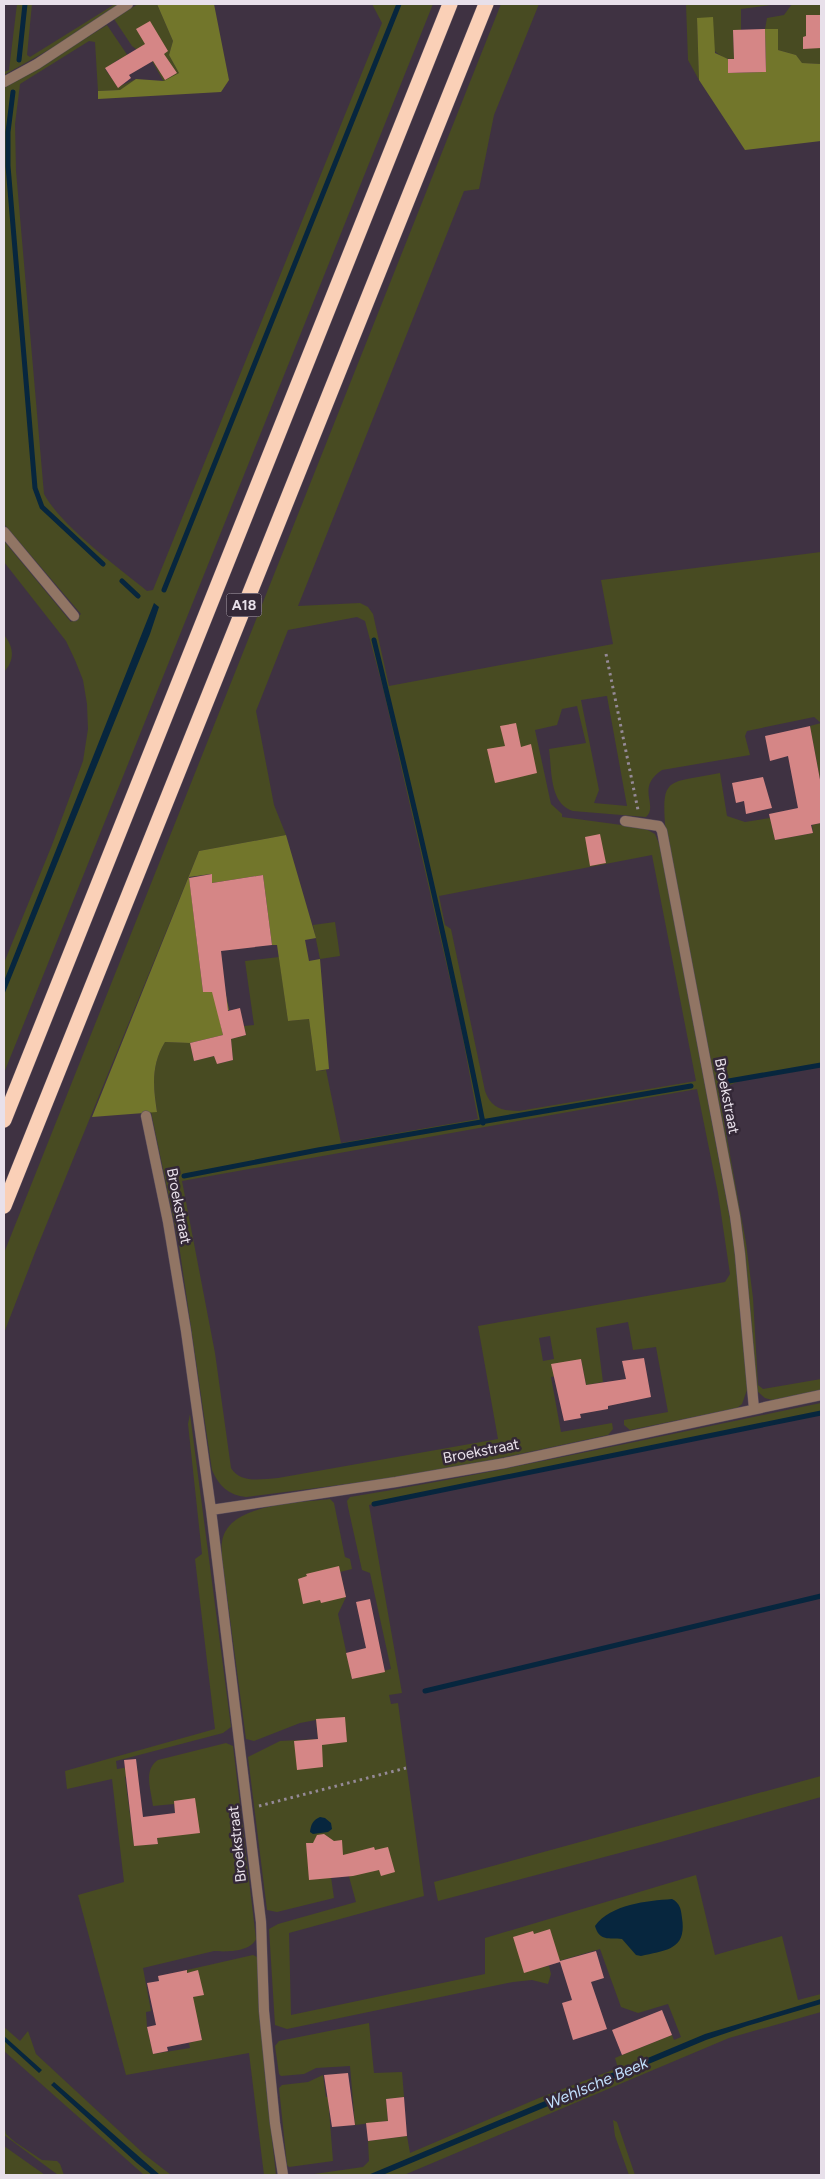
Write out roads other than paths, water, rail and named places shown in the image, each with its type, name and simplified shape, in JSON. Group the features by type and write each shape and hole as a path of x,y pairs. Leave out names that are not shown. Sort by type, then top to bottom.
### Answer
{"highway":[{"name":"A18","path":"4,1120 450,4"},
{"name":"A18","path":"4,1206 486,4"}],"street":[{"path":"4,82 37,64 128,4"},
{"path":"4,532 74,616"},
{"name":"Broekstraat","path":"625,821 659,826 662,832 734,1216 741,1264 754,1409"},
{"name":"Broekstraat","path":"146,1116 176,1268 211,1510 226,1647 261,1922 265,2019 275,2123 283,2175"},
{"name":"Broekstraat","path":"211,1510 396,1482 504,1462 821,1395"}],"water":[{"path":"154,603 159,607 150,634 4,995 4,981"},
{"path":"320,1817 325,1818 331,1823 332,1829 328,1832 313,1834 310,1832 312,1825"},
{"path":"672,1899 680,1907 683,1929 678,1943 666,1950 641,1956 636,1955 622,1939 605,1938 599,1934 595,1926 610,1913 620,1908"},
{"name":"Wehlsche Beek","path":"821,1999 821,2004 706,2040 385,2174 368,2175 705,2034"},
{"path":"4,2036 42,2070 39,2073 4,2041"},
{"path":"54,2082 160,2175 152,2175 137,2163 51,2085"}],"waterway":[{"path":"19,60 25,4"},
{"path":"164,590 399,4"},
{"path":"13,92 8,132 8,166 35,488 42,507 103,564"},
{"path":"122,581 138,596"},
{"path":"374,640 431,881 483,1123"},
{"path":"723,1082 821,1065"},
{"path":"184,1176 318,1150 691,1086"},
{"path":"374,1504 821,1413"},
{"path":"425,1691 821,1596"}]}
